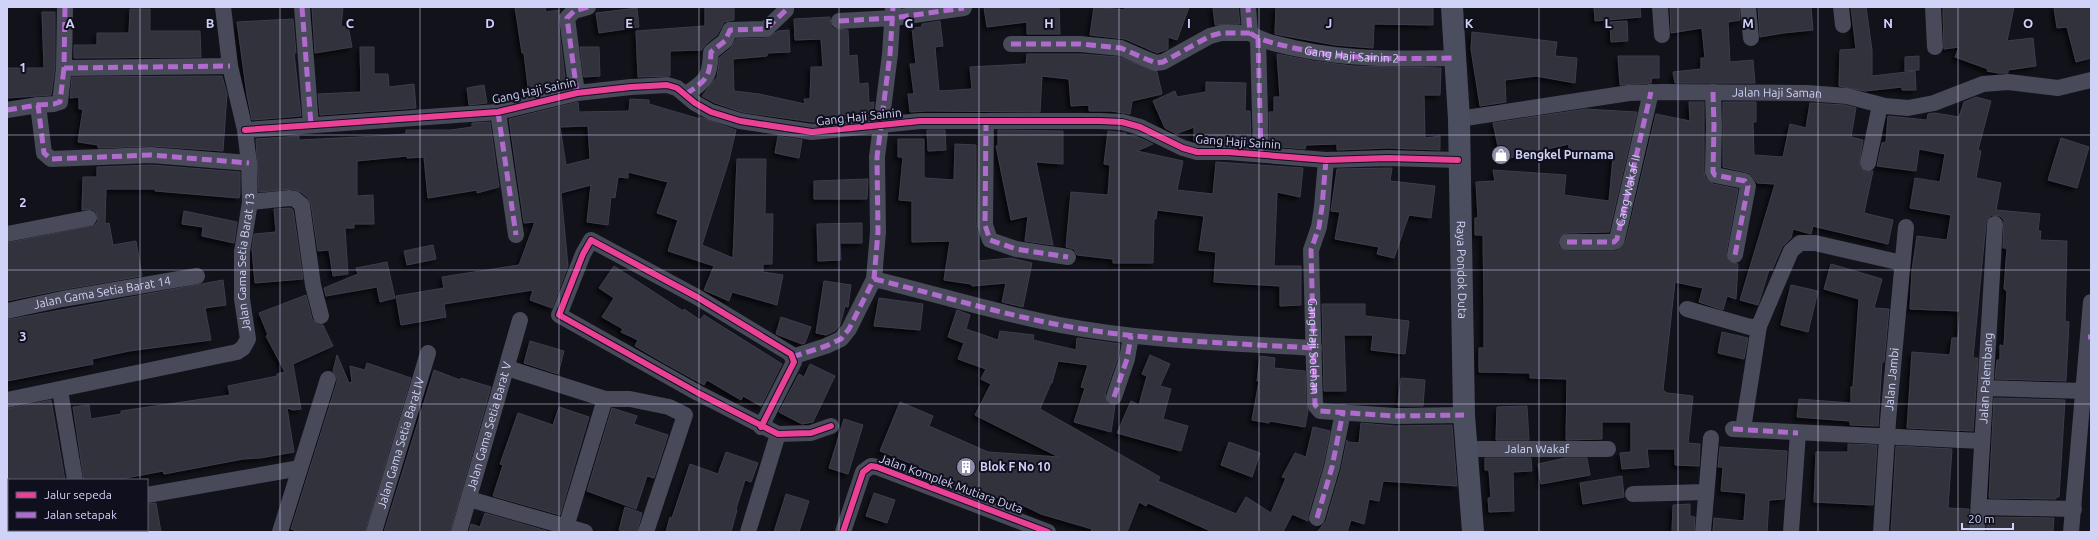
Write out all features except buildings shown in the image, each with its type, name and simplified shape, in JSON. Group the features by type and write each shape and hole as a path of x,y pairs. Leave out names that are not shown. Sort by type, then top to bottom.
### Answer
{"main road":[{"name":"Raya Pondok Duta","path":"1452,7 1459,119 1458,160 1464,415 1473,532"}],"street":[{"path":"7,110 60,102 64,68 65,7"},
{"name":"Jalan Gama Setia Barat 13","path":"7,400 237,352 243,348 248,339 242,299 242,252 250,202 249,163 245,130 230,66 223,7"},
{"path":"302,7 311,125"},
{"path":"577,93 567,18 574,11 588,7"},
{"path":"686,94 704,82 710,70 711,52 725,41 730,30 766,29 786,10 786,7"},
{"path":"1248,7 1254,36 1261,154"},
{"path":"1660,7 1662,35"},
{"path":"1748,7 1751,38"},
{"path":"1841,7 1843,25"},
{"path":"1933,7 1935,47"},
{"path":"839,21 893,12 964,8"},
{"path":"792,357 826,346 841,338 849,329 874,279 877,257 879,202 877,157 880,126 886,94 893,12"},
{"name":"Gang Haji Sainin 2","path":"1011,44 1080,44 1122,48 1146,59 1160,63 1169,60 1210,36 1221,33 1254,36 1318,53 1346,57 1455,58"},
{"path":"64,68 230,66"},
{"name":"Jalan Haji Saman","path":"1459,119 1629,93 1651,92 1822,94 1847,96 1897,108 1918,107 1934,103 1983,84 2008,82 2053,88 2091,80"},
{"name":"Gang Haji Sainin","path":"245,130 498,112 577,93 667,85 686,94 695,103 711,112 740,121 812,132 920,122 1122,122 1140,127 1183,148 1197,152 1261,154 1326,160 1388,158 1458,160"},
{"name":"Gang Wakaf II","path":"1567,242 1614,242 1617,239 1651,92"},
{"path":"1713,92 1713,172 1715,175 1745,181 1748,186 1735,255"},
{"path":"38,105 44,153 51,159 152,155 249,163"},
{"path":"1868,163 1880,105"},
{"path":"498,112 516,236"},
{"path":"986,121 984,179 986,225 990,240 1016,248 1068,257"},
{"name":"Gang Haji Solehan","path":"1326,160 1319,226 1311,250 1315,405 1320,411 1394,416 1464,415"},
{"path":"250,202 290,198 295,199 302,205 313,284 321,316"},
{"path":"7,234 89,218"},
{"name":"Jalan Palembang","path":"1977,532 1995,224"},
{"name":"Jalan Jambi","path":"1881,532 1887,437 1906,227"},
{"path":"761,427 794,362 791,354 697,297 591,240 583,254 559,315 761,427 778,434 811,433 830,426"},
{"path":"1902,263 1815,243 1800,243 1791,251 1759,326 1738,429 1982,441"},
{"name":"Jalan Gama Setia Barat 14","path":"7,311 62,299 197,276"},
{"path":"874,279 1059,325 1131,336 1314,348"},
{"path":"2072,532 2090,337 2091,302"},
{"path":"1687,309 1750,327 1759,326"},
{"name":"Jalan Gama Setia Barat V","path":"459,532 520,320"},
{"path":"1114,397 1126,359 1131,336"},
{"name":"Jalan Gama Setia Barat IV","path":"374,532 428,353"},
{"path":"507,368 605,399 630,400 661,406 685,415 646,532"},
{"path":"280,532 328,379"},
{"path":"1986,388 2084,391"},
{"path":"60,390 75,479"},
{"path":"566,527 605,399"},
{"path":"1316,518 1332,466 1343,412"},
{"path":"1791,532 1798,433"},
{"path":"748,532 778,434"},
{"path":"1703,532 1711,438"},
{"name":"Jalan Wakaf","path":"1467,449 1608,449"},
{"name":"Jalan Komplek Mutiara Duta","path":"843,532 863,472 871,466 1048,532"},
{"path":"148,495 300,468"},
{"path":"1633,494 1706,492"},
{"path":"469,499 586,532"},
{"path":"1979,507 2074,509"}],"marked path":[{"path":"65,7 64,68 230,66"},
{"path":"302,7 311,125"},
{"path":"577,93 567,18 574,11 588,7"},
{"path":"686,94 699,85 706,77 710,67 711,52 725,41 730,30 766,29 786,10 786,7"},
{"path":"792,357 826,346 841,339 849,329 874,279 878,232 877,157 890,54 893,7"},
{"path":"1011,44 1080,44 1121,48 1156,63 1163,62 1210,36 1221,33 1250,33 1248,7"},
{"path":"839,21 893,18 964,8"},
{"path":"1250,33 1260,39 1276,44 1334,55 1374,58 1455,58"},
{"path":"1258,38 1261,154"},
{"path":"38,105 60,102 64,68"},
{"path":"1567,242 1614,242 1617,239 1651,92"},
{"path":"1713,92 1713,172 1715,175 1745,181 1748,186 1735,255"},
{"path":"7,110 38,105 44,153 51,159 151,155 249,163"},
{"path":"498,112 516,235"},
{"path":"986,121 985,225 990,240 1016,249 1068,257"},
{"path":"1326,160 1319,227 1311,250 1315,405 1320,411 1395,416 1464,415"},
{"path":"874,279 1013,315 1060,325 1123,335 1187,341 1314,348"},
{"path":"1114,397 1127,359 1131,336"},
{"path":"1317,518 1332,467 1343,412"},
{"path":"1733,429 1798,433"}],"cycle path":[{"path":"245,130 498,112 577,93 667,85 677,88 695,103 711,112 740,121 812,132 920,121 1100,121 1122,122 1140,127 1183,148 1197,152 1228,152 1326,160 1388,158 1458,160"},
{"path":"761,427 794,362 791,354 697,297 591,240 583,254 559,315 698,393 778,434 811,433 831,426"},
{"path":"843,532 863,472 871,466 1048,532"}],"place":[{"name":"Bengkel Purnama","path":"1501,155"},
{"name":"Blok F No 10","path":"966,467"}]}
